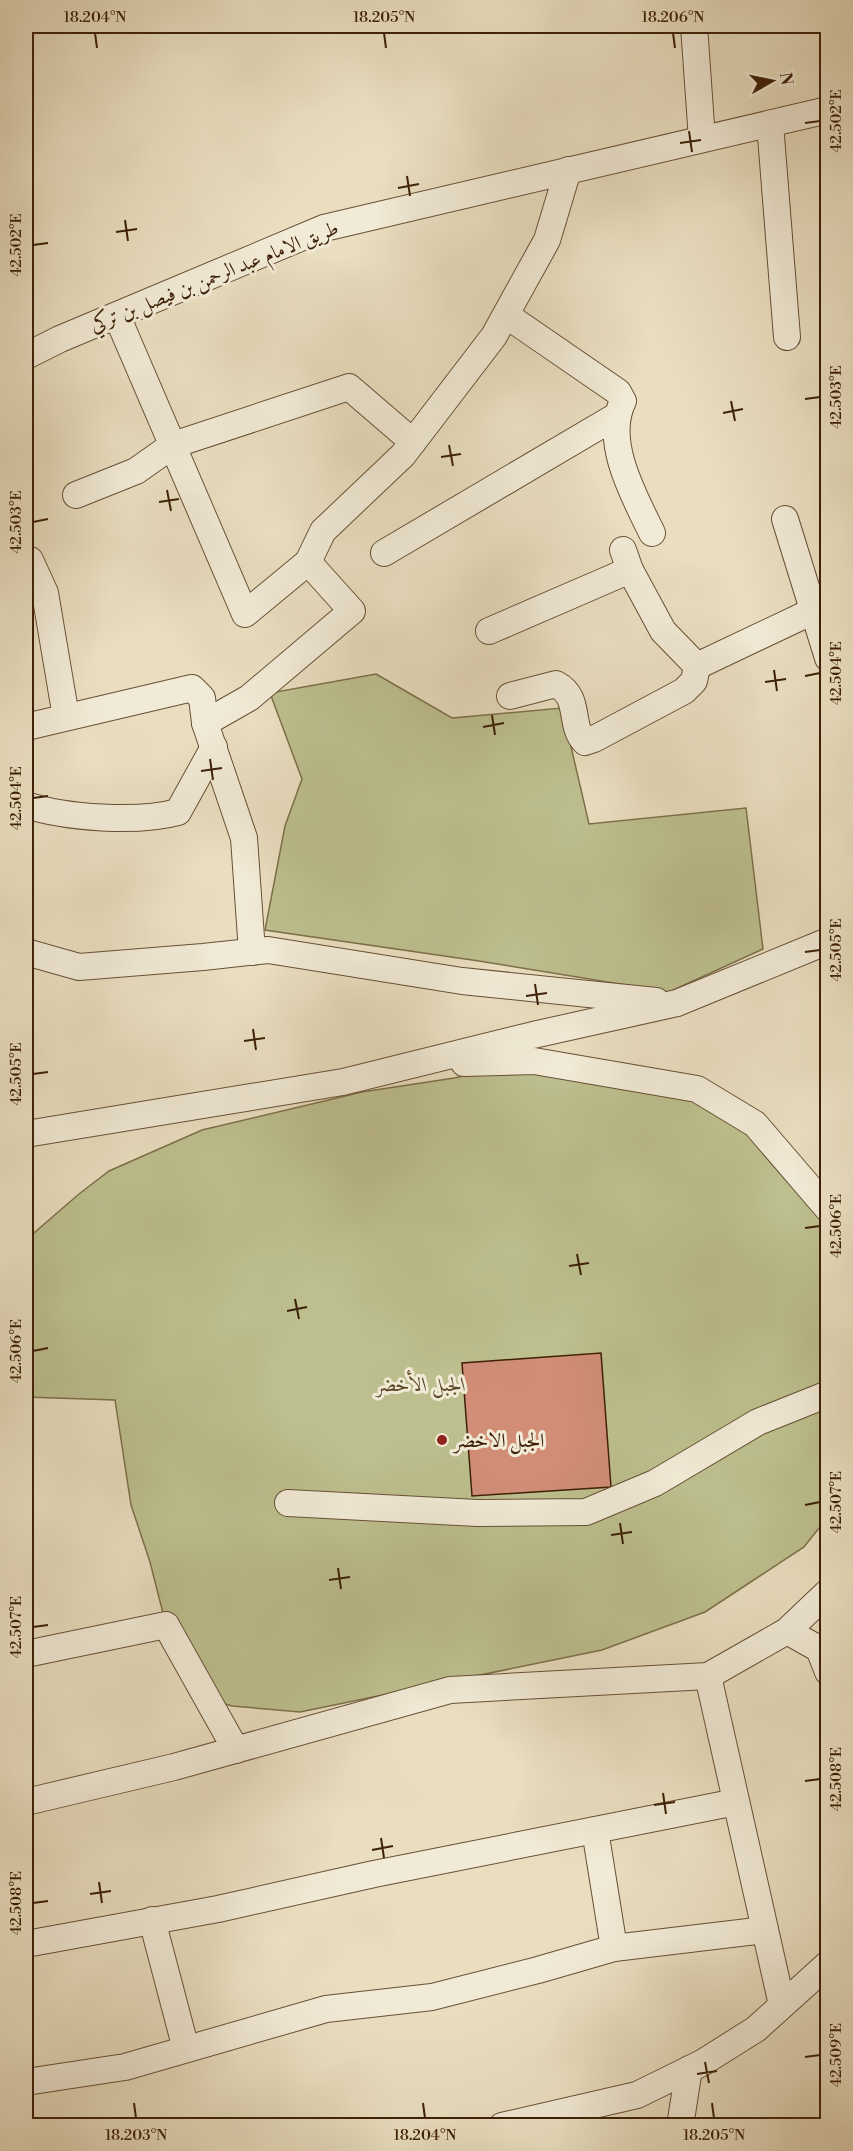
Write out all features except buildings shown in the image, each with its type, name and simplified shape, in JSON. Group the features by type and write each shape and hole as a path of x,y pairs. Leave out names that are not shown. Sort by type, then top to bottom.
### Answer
{"street":[{"path":"694,26 702,139"},
{"name":"طريق الامام عبد الرحمن بن فيصل بن تركي","path":"26,356 324,228 828,111"},
{"path":"770,124 787,337"},
{"path":"117,316 245,614 308,562 323,531 403,455 494,336 547,240 568,170"},
{"path":"506,315 618,392 623,401 618,415 617,443 630,488 652,533"},
{"path":"76,495 136,471 173,445 349,387 413,442"},
{"path":"384,553 618,415"},
{"path":"785,519 820,610 828,657"},
{"path":"26,559 30,560 45,593 66,717"},
{"path":"489,631 627,560 663,632 697,666"},
{"path":"205,723 249,698 352,611 308,562"},
{"path":"697,666 820,610"},
{"path":"510,696 556,684 566,689 572,700 579,735 585,742 684,691 694,681 697,666"},
{"path":"26,727 192,688 202,698 205,723 244,838 252,952"},
{"path":"26,805 69,816 159,817 178,812 214,747"},
{"path":"26,1134 343,1082 533,1035 677,1003 824,949"},
{"path":"26,952 80,967 268,950 462,981 677,1003"},
{"path":"413,1065 534,1060 697,1089 755,1124 828,1209"},
{"path":"288,1503 477,1513 586,1512 655,1483 758,1422 828,1394"},
{"path":"26,1802 174,1767 450,1690 708,1676 787,1631 828,1592"},
{"path":"26,1654 166,1625 236,1750"},
{"path":"787,1631 819,1649 828,1672"},
{"path":"708,1676 782,2006"},
{"path":"26,1944 218,1909 374,1874 736,1802"},
{"path":"595,1830 614,1948"},
{"path":"152,1920 186,2049"},
{"path":"26,2082 125,2067 326,2009 432,1997 614,1948 765,1930"},
{"path":"502,2126 637,2095 689,2069 756,2029 828,1964"},
{"path":"680,2126 689,2069"}],"green space":[{"path":"376,674 452,718 562,708 589,824 746,808 763,949 669,992 479,961 265,930 285,826 302,779 270,693"},
{"name":"الجبل الأخضر","path":"534,1061 697,1089 755,1124 827,1209 827,1518 804,1547 705,1612 602,1650 300,1712 232,1706 206,1698 166,1625 150,1562 131,1505 115,1400 26,1397 26,1248 34,1233 109,1171 202,1130 362,1092 454,1078"}],"place":[{"name":"الجبل الاخضر","path":"442,1440"}]}
